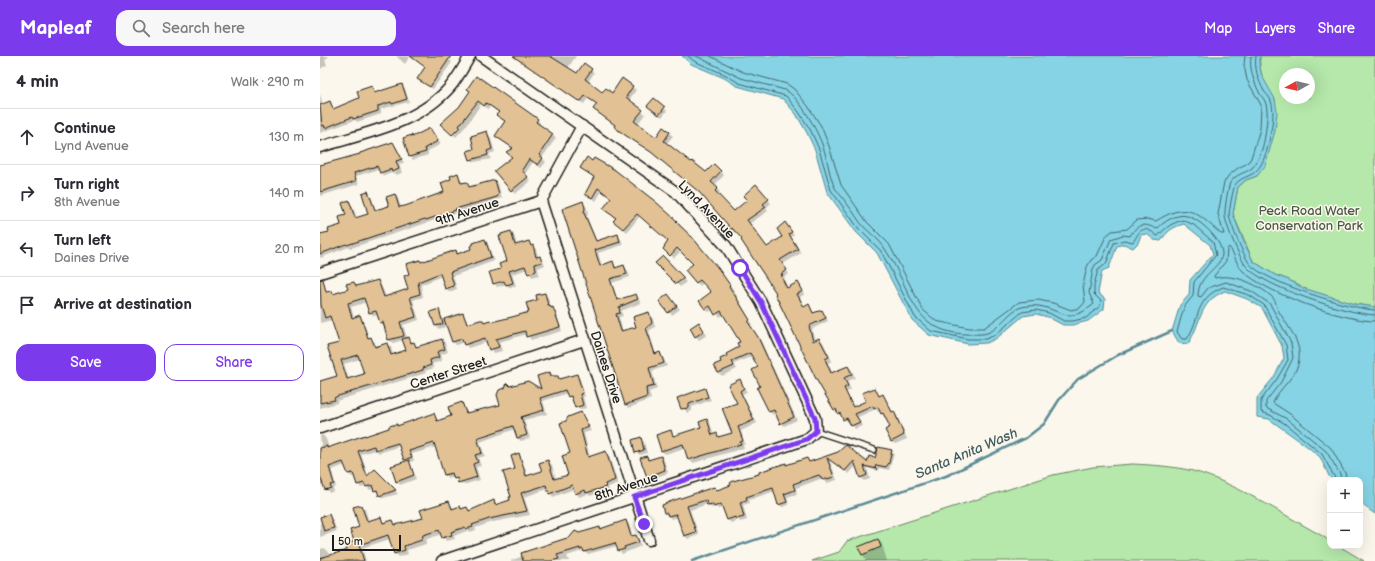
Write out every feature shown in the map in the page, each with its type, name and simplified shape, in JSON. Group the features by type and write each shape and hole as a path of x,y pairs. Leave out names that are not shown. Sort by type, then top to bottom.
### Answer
{"street":[{"path":"320,148 400,122 425,110 450,87 470,56"},
{"name":"Lynd Avenue","path":"481,56 676,192 726,246 761,302 815,418 816,431"},
{"path":"541,201 582,126"},
{"name":"9th Avenue","path":"320,273 541,201"},
{"name":"Daines Drive","path":"541,201 634,497 649,540"},
{"name":"Center Street","path":"320,428 584,340"},
{"name":"8th Avenue","path":"442,561 807,439 816,431"}],"lane":[{"path":"816,431 874,450"}],"green space":[{"name":"Peck Road Water Conservation Park","path":"1260,56 1375,56 1375,307 1354,304 1302,288 1289,280 1275,275 1253,261 1233,214 1238,187 1246,180 1257,176 1275,99 1263,79 1260,68"},
{"path":"1132,464 1162,466 1185,469 1209,476 1258,499 1319,534 1327,539 1327,549 1344,549 1364,561 812,561 839,552 847,541 1053,475 1093,467"}],"water":[{"path":"682,56 1260,56 1259,64 1262,76 1275,99 1277,112 1275,131 1265,166 1257,176 1246,180 1238,187 1233,214 1253,261 1275,275 1289,280 1303,288 1354,304 1375,307 1375,514 1363,505 1363,477 1330,477 1320,457 1308,447 1269,419 1257,417 1257,398 1274,377 1284,358 1282,346 1262,308 1247,299 1225,291 1216,296 1205,307 1193,336 1188,344 1179,343 1172,331 1180,305 1189,295 1190,280 1213,254 1210,245 1184,224 1171,230 1161,241 1154,240 1147,234 1141,235 1138,243 1133,248 1124,244 1117,246 1109,268 1102,271 1098,293 1105,299 1104,309 1088,321 1073,325 1063,325 1048,317 1036,314 1023,316 997,338 987,343 968,344 929,335 912,320 877,253 856,232 827,192 815,150 807,133 796,114 783,99 737,86 724,78 691,64"}],"building":[{"path":"410,56 451,56 430,87 417,79 425,67"},
{"path":"513,56 550,56 577,73 584,63 592,69 585,79 602,92 606,88 612,93 622,78 633,86 626,97 643,110 634,121 656,137 663,127 670,132 664,141 706,172 714,164 721,171 711,182 718,188 715,191 734,211 747,200 743,196 756,184 769,199 763,204 766,207 747,220 767,247 782,237 777,229 785,222 792,232 789,234 798,249 780,260 787,270 781,274 783,275 781,276 787,288 798,282 803,291 797,294 804,307 809,304 813,313 822,310 826,318 809,326 813,341 819,338 829,357 825,359 831,373 848,366 852,374 844,378 848,386 844,388 853,407 866,401 862,393 875,388 879,396 883,394 892,412 894,411 904,435 891,442 885,430 890,427 883,413 881,414 878,407 874,409 873,406 855,414 860,422 851,426 847,418 843,420 840,413 838,414 836,409 834,410 816,379 775,294 776,293 741,240 742,239 732,228 728,232 728,225 699,192 651,152 614,127 615,125 593,109 597,104 585,96 581,101 577,100"},
{"path":"476,76 538,119 536,122 553,134 539,155 543,158 538,165 529,159 522,170 528,177 511,191 494,171 512,157 506,152 513,148 495,136 505,121 496,115 499,112 486,103 484,106 478,101 459,126 460,127 452,135 440,124 459,107 470,91 467,89"},
{"path":"402,84 407,99 392,104 391,102 378,106 378,111 353,119 352,117 325,128 324,125 322,126 320,105 330,101 333,109 359,98 357,91 372,86 374,93"},
{"path":"654,98 665,107 659,115 647,106"},
{"path":"430,128 438,141 425,148 426,152 409,157 403,138 412,135 412,137"},
{"path":"487,131 492,149 487,151 488,155 470,160 467,151 474,149 471,136"},
{"path":"393,142 402,159 396,161 399,169 392,172 391,169 380,173 377,166 370,168 354,173 356,181 320,192 320,165 360,154"},
{"path":"587,157 592,161 594,158 615,170 656,202 677,221 676,222 692,237 718,268 730,285 729,286 750,320 748,322 758,337 794,417 780,424 774,410 769,412 757,388 760,386 752,370 758,367 750,353 732,361 734,366 718,373 714,365 721,362 720,359 727,356 726,354 739,347 737,343 740,342 721,311 715,315 710,306 705,309 699,301 711,292 700,280 696,283 685,270 693,264 677,248 670,256 663,249 668,241 637,214 623,229 613,221 616,218 603,209 611,198 598,188 592,198 585,194 594,177 580,168"},
{"path":"458,173 461,183 467,182 469,187 495,180 499,194 497,197 455,209 456,210 347,245 346,244 320,254 320,234 329,232 328,229 341,225 339,217 346,215 342,203 349,200 355,218 368,214 362,193 368,191 375,210 389,206 386,197 395,194 399,207 405,206 444,192 441,183 451,179 450,176"},
{"path":"583,201 585,208 584,213 596,241 618,234 620,242 595,250 600,266 613,261 615,268 624,265 627,274 610,279 617,300 636,294 638,299 619,307 620,313 616,314 621,331 636,327 633,317 649,312 652,323 646,328 655,354 660,352 664,363 649,368 654,386 646,388 647,397 625,405 562,209"},
{"path":"511,231 515,245 529,241 531,246 533,245 536,257 540,256 542,262 535,264 536,271 528,274 525,266 509,271 513,283 506,285 504,281 493,284 489,272 501,269 499,264 507,261 499,236"},
{"path":"485,239 491,257 450,272 454,286 445,289 440,273 418,282 420,294 410,297 416,317 400,322 404,336 388,340 383,322 380,323 376,311 369,313 364,298 348,303 352,318 360,315 368,338 371,337 375,347 387,343 391,355 406,350 402,339 409,337 411,343 414,342 416,347 442,339 445,349 437,352 439,357 430,360 431,365 423,368 423,370 338,396 334,398 335,400 320,403 320,381 337,376 327,346 339,343 330,316 325,318 321,305 320,279 323,279 326,292 332,291 333,294 348,289 346,284 354,282 356,286 378,280 384,297 408,289 404,276 409,274 406,264 420,260 421,262 456,250 457,254 471,249 470,246 473,245 473,243","holes":["358,355 364,374 347,379 341,360"]},
{"path":"663,256 684,278 676,284 655,263"},
{"path":"545,293 548,305 550,305 551,308 553,307 560,327 526,337 525,331 496,339 499,347 489,350 485,338 464,345 462,339 452,342 444,319 463,313 467,324 480,320 483,320 484,322 490,320 491,322 512,317 529,312 526,303 537,300 536,295"},
{"path":"668,294 677,306 668,313 659,301"},
{"path":"439,309 443,324 435,326 430,312"},
{"path":"699,322 704,331 695,337 690,328"},
{"path":"550,372 551,376 558,376 559,379 577,374 583,393 580,394 583,405 575,408 571,396 568,397 565,390 540,398 544,410 521,417 527,435 517,438 513,426 477,438 482,453 475,455 478,462 473,464 477,477 458,483 457,478 454,479 452,473 444,475 434,443 409,451 412,457 404,460 398,443 375,450 374,446 358,451 367,476 375,469 396,490 379,496 377,490 374,491 372,485 366,487 364,483 357,485 353,473 348,474 343,462 329,467 334,484 330,485 331,488 325,490 320,476 320,448 327,446 327,448 389,428 389,426 397,424 397,426 434,413 437,421 451,416 448,407 462,402 466,413 500,405 497,395 499,390 505,388 507,383 510,386 528,381 541,389 537,376"},
{"path":"740,379 744,388 740,391 754,420 738,427 743,441 740,442 741,444 688,460 683,444 661,451 656,435 671,430 673,436 701,427 699,422 707,419 712,435 717,433 718,437 732,433 722,408 737,403 728,385"},
{"path":"705,388 708,397 689,404 689,408 681,409 677,398"},
{"path":"581,412 589,427 581,430 588,457 606,451 615,480 605,484 606,487 586,493 585,490 575,494 572,485 549,494 546,485 521,493 527,511 489,519 472,525 473,527 466,529 465,527 451,532 452,535 442,538 439,530 423,535 422,540 404,546 405,550 394,554 388,535 359,545 364,561 320,561 320,558 347,550 346,546 354,541 350,530 359,527 353,507 361,505 367,521 381,517 383,523 393,520 395,525 423,518 420,510 449,501 452,509 460,506 461,509 467,507 469,511 494,500 495,505 510,500 509,497 511,497 503,472 515,469 511,456 519,453 526,476 542,471 539,463 548,460 554,479 568,475 562,456 570,453 560,423 566,421 568,417"},
{"path":"641,437 644,450 635,453 632,440"},
{"path":"846,445 867,462 869,456 875,458 878,447 892,450 889,463 886,467 876,465 875,468 877,469 864,466 867,475 860,478 854,461 845,471 827,458 834,477 823,480 819,475 793,484 795,490 784,494 787,502 778,505 773,488 746,497 747,500 740,502 744,517 736,519 735,517 727,520 721,504 714,507 713,504 707,505 706,500 687,506 696,532 684,536 676,514 668,516 667,513 664,513 662,505 672,501 714,487 717,490 731,485 730,483 733,481 759,474 759,472 786,463 786,465 807,458 809,462 838,452"},
{"path":"647,456 648,460 661,456 665,470 647,477 640,458"},
{"path":"409,460 414,475 396,482 391,466"},
{"path":"329,514 334,528 324,531 320,517"},
{"path":"626,520 631,536 636,535 639,542 624,547 625,549 618,551 615,543 584,552 583,549 580,550 580,548 557,555 559,559 551,561 523,561 521,553 570,537 575,531 579,533 600,527 600,529"},
{"path":"878,539 881,547 862,555 858,547"}],"waterway":[{"name":"Santa Anita Wash","path":"692,561 946,476 1026,438 1044,424 1059,400 1078,379 1118,355 1172,331"}],"route":[{"path":"644,524 634,497 807,439 816,431 815,418 761,302 740,268"}]}
